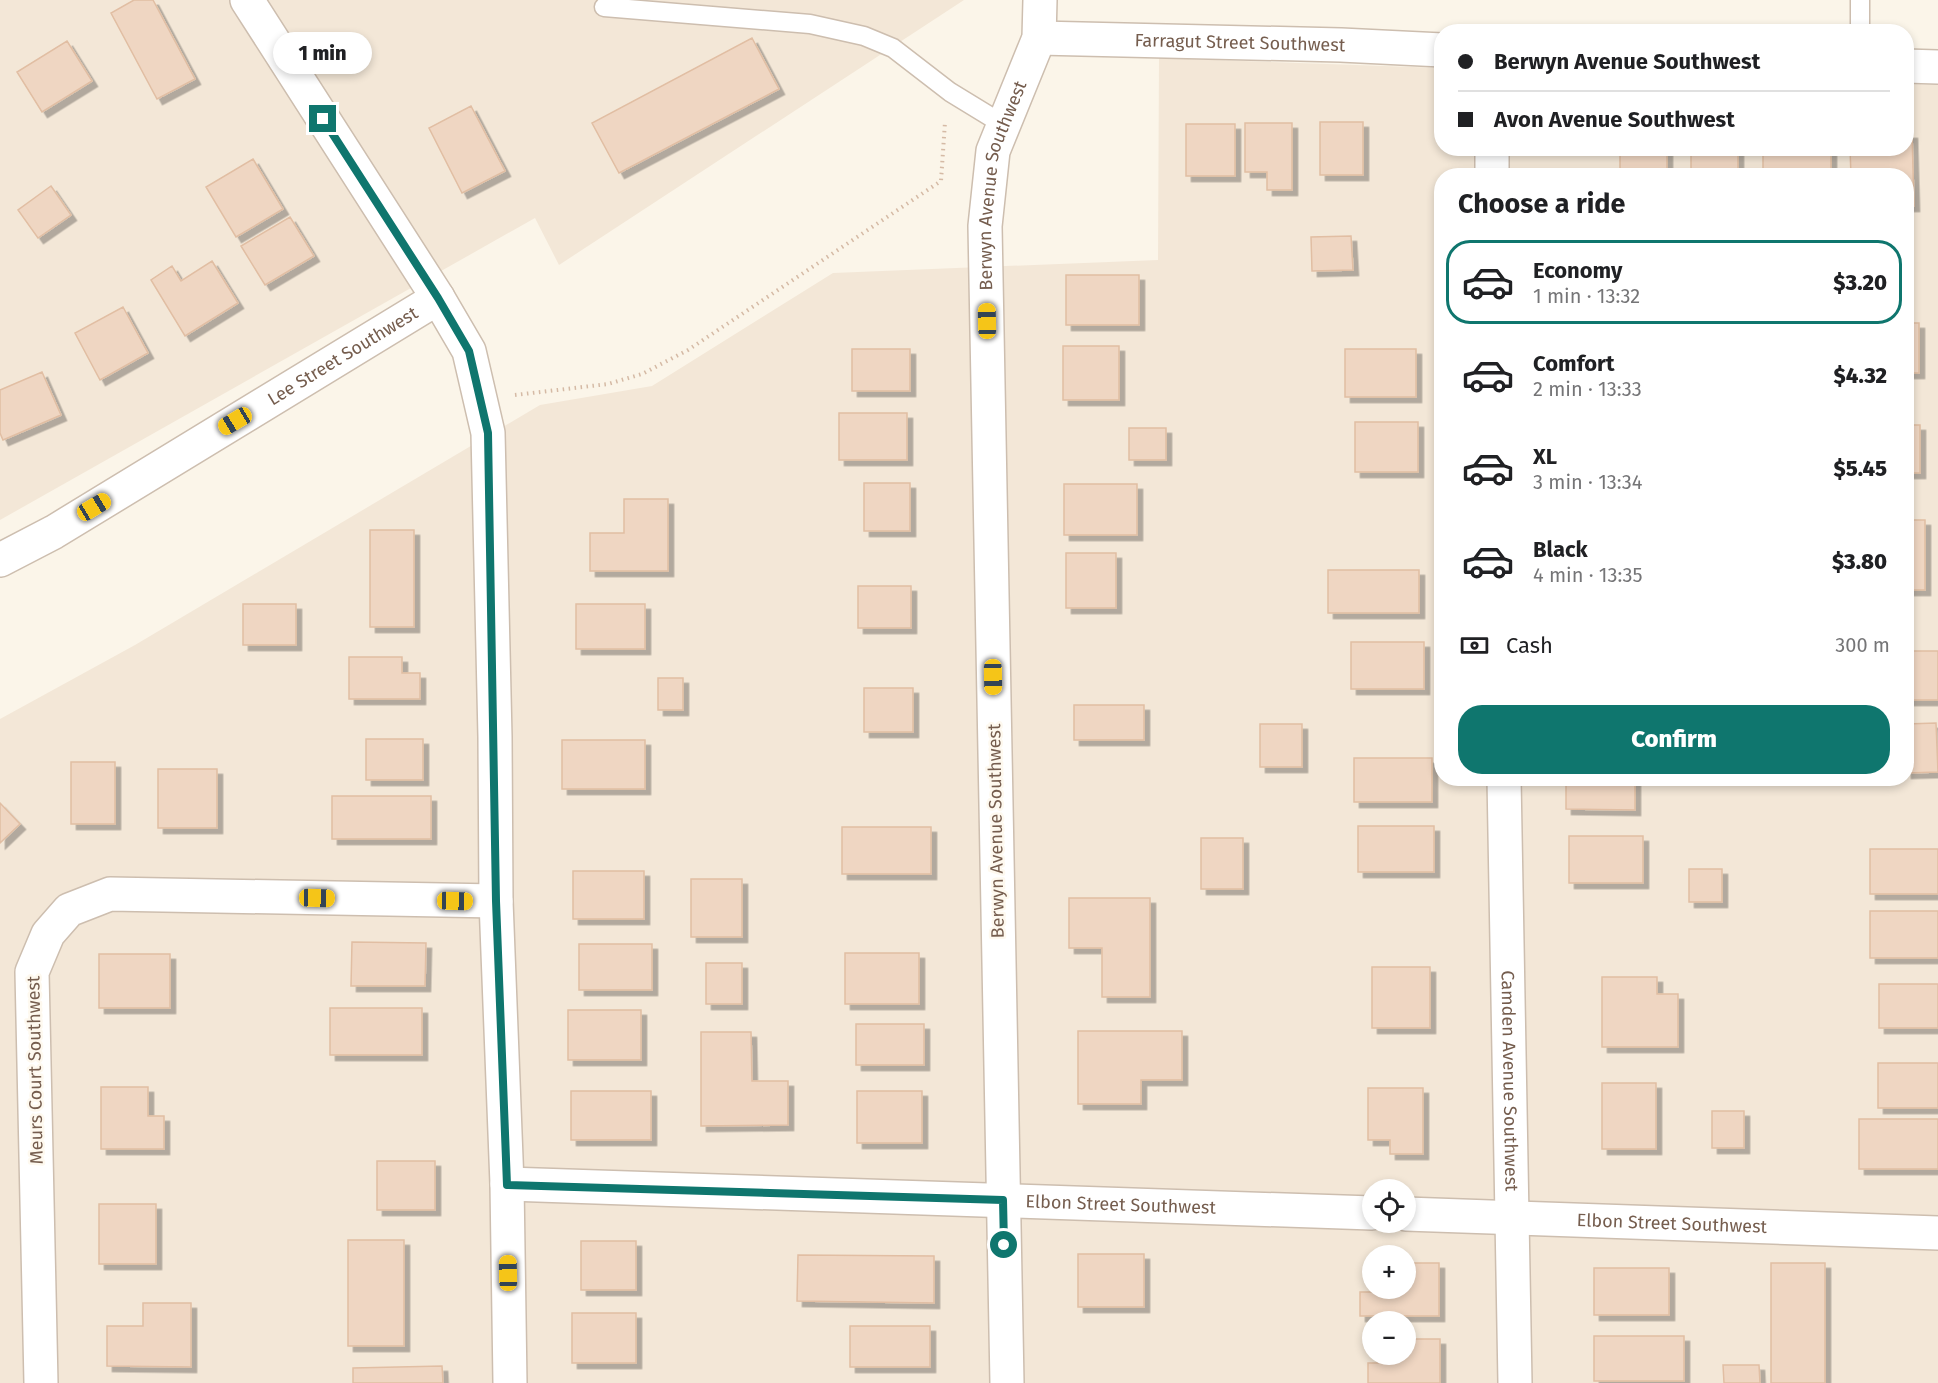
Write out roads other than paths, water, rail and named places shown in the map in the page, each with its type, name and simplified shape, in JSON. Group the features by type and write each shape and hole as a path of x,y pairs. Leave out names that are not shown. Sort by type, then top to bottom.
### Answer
{"street":[{"path":"247,0 438,298 469,351 488,433 495,726 496,901 507,1185 510,1383"},
{"name":"Berwyn Avenue Southwest","path":"1007,1383 985,226 993,151 1039,38 1040,0"},
{"name":"Farragut Street Southwest","path":"1039,38 1341,45 1434,50"},
{"path":"1914,66 1938,68"},
{"name":"Lee Street Southwest","path":"0,560 54,532 438,298"},
{"name":"Camden Avenue Southwest","path":"1504,786 1515,1383"},
{"name":"Meurs Court Southwest","path":"41,1383 32,972 48,934 69,910 110,894 496,901"},
{"name":"Elbon Street Southwest","path":"507,1185 1362,1213"},
{"name":"Elbon Street Southwest","path":"1416,1214 1938,1233"}],"lane":[{"path":"1860,0 1860,24"},
{"path":"604,7 810,24 864,36 893,48 950,92 1004,125"}]}
